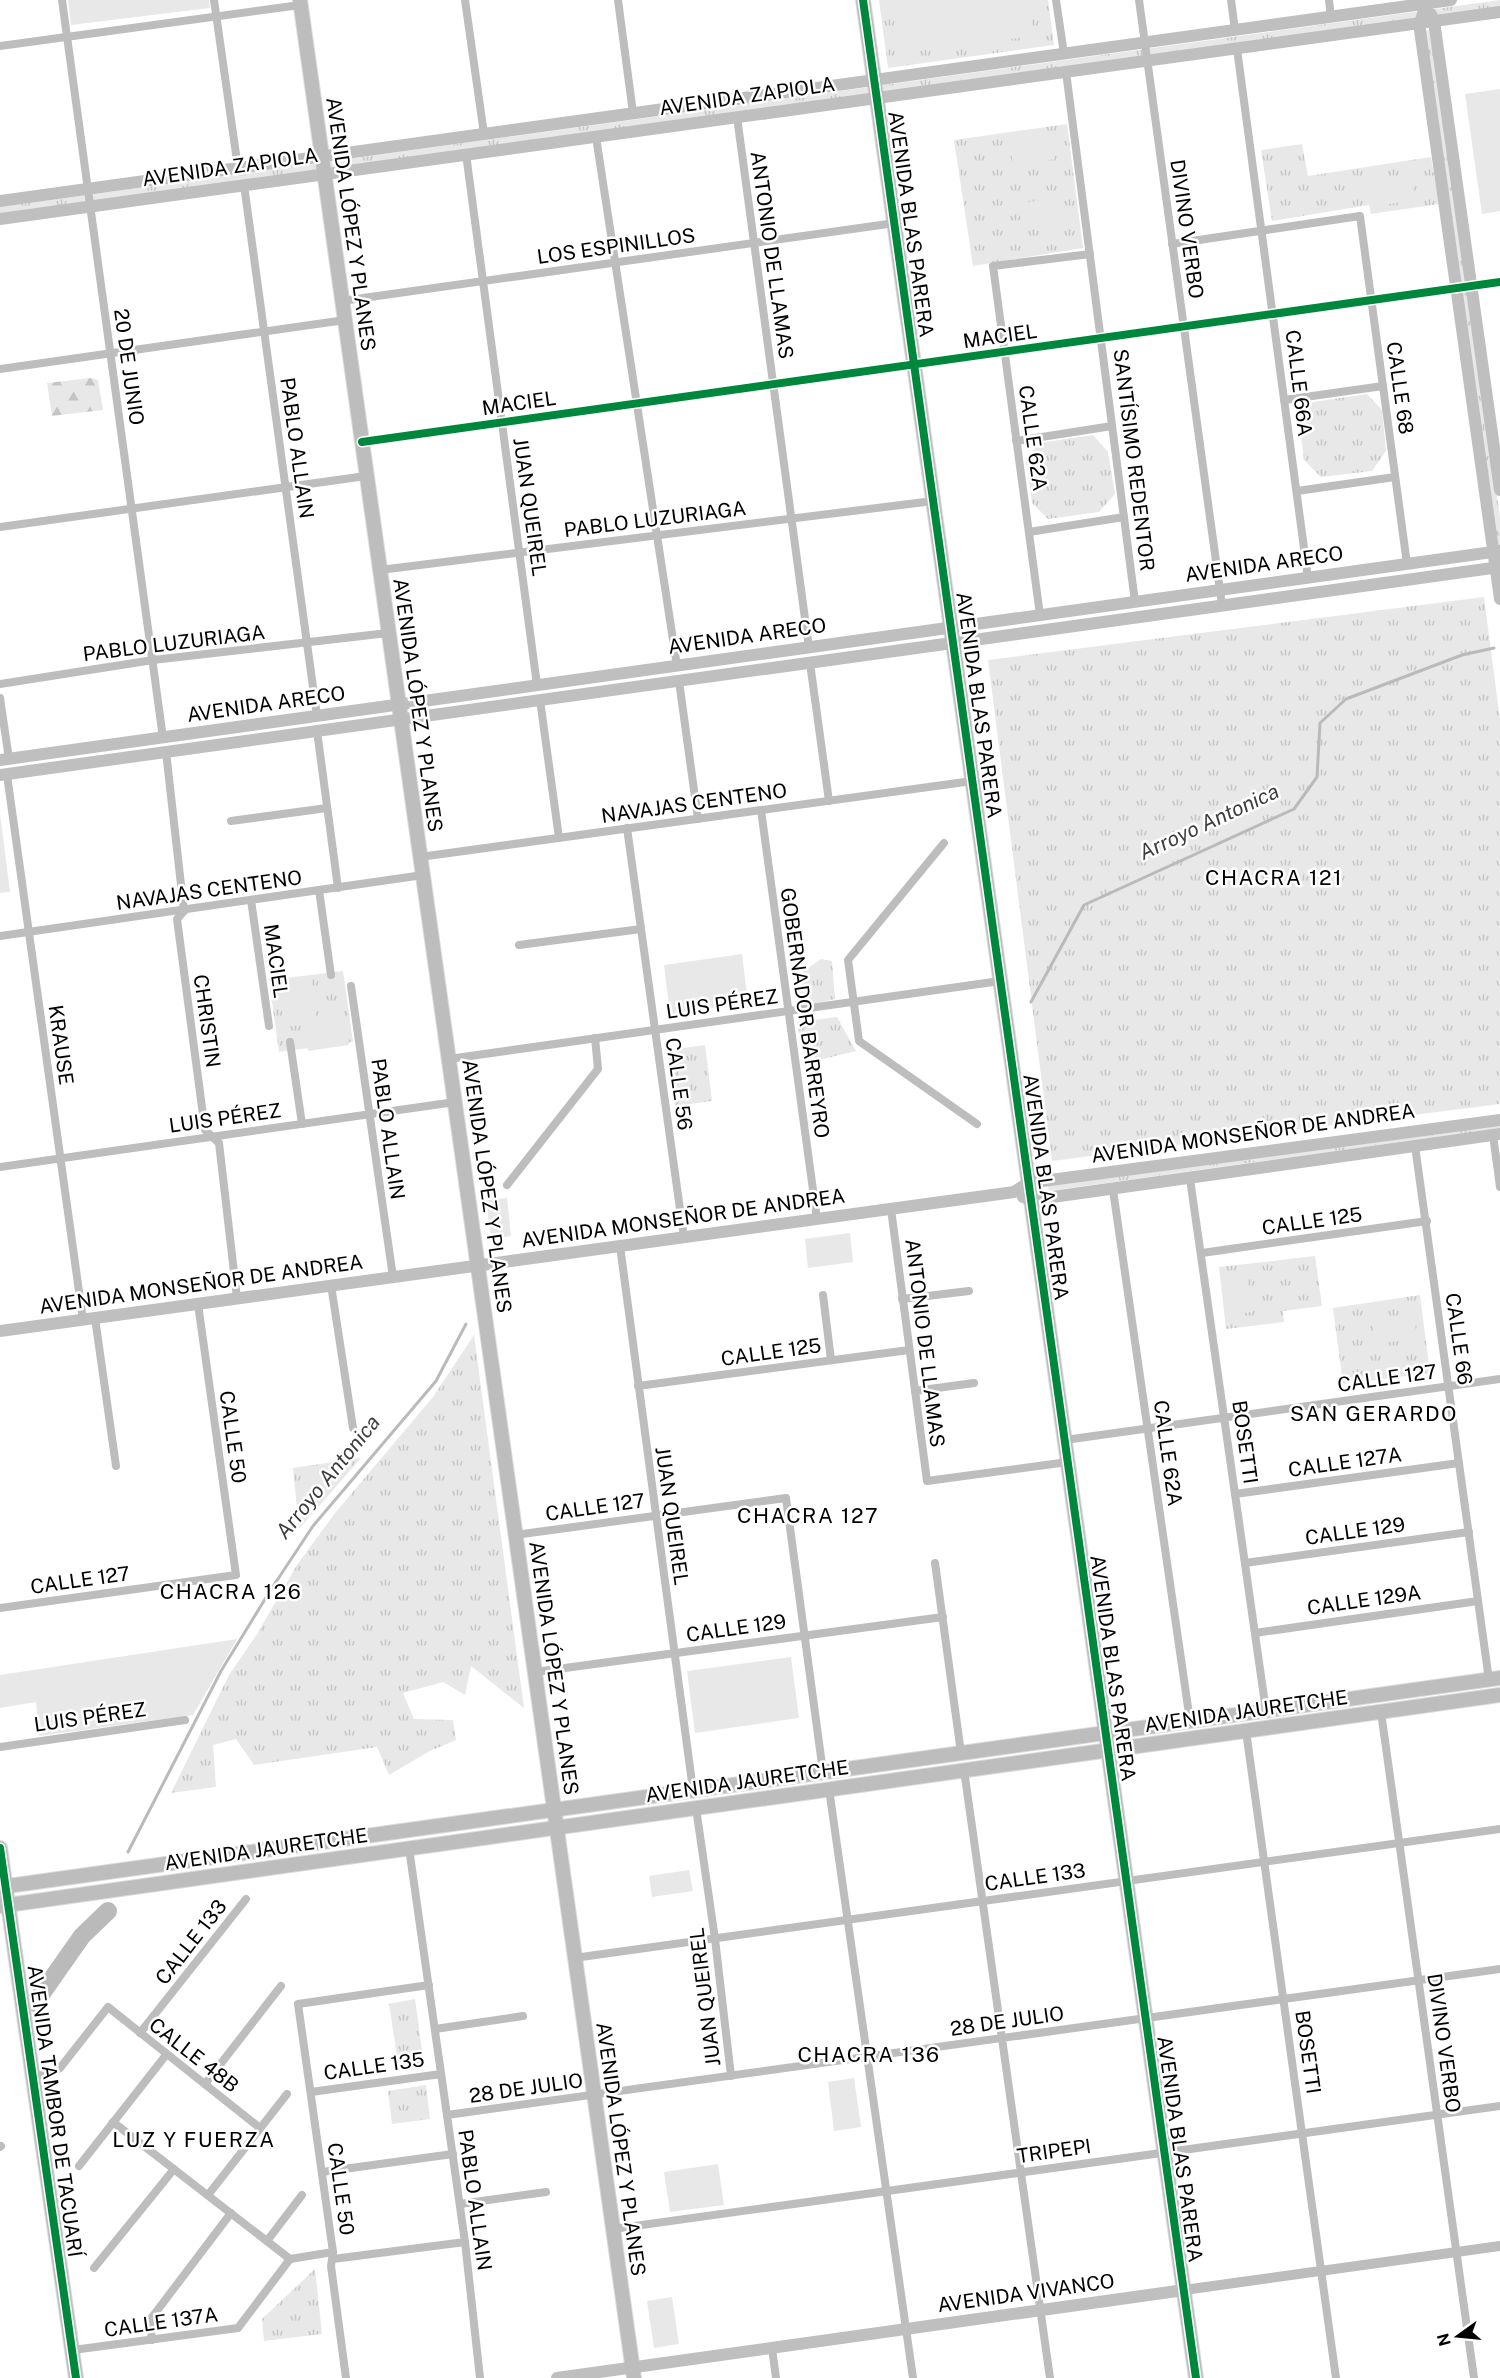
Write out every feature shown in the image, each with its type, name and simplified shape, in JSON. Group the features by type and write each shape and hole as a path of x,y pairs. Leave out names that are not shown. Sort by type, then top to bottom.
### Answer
{"main road":[{"name":"AVENIDA BLAS PARERA","path":"863,0 1196,2378"},
{"name":"AVENIDA ZAPIOLA","path":"0,201 1451,0"},
{"path":"1425,2 1434,21 1472,286 1495,423 1500,490"},
{"path":"1425,2 1420,23 1497,552 1500,599"},
{"name":"AVENIDA LÓPEZ Y PLANES","path":"300,3 633,2373"},
{"name":"AVENIDA ZAPIOLA","path":"0,219 1500,12"},
{"name":"AVENIDA ARECO","path":"4,760 1497,552"},
{"name":"AVENIDA ARECO","path":"4,775 1498,567"},
{"name":"AVENIDA MONSEÑOR DE ANDREA","path":"0,1331 817,1220 1014,1192 1028,1183 1500,1120"},
{"name":"AVENIDA MONSEÑOR DE ANDREA","path":"1031,1200 1496,1134"},
{"path":"1014,1192 1031,1200"},
{"name":"AVENIDA JAURETCHE","path":"3,1886 1494,1679"},
{"name":"AVENIDA JAURETCHE","path":"4,1905 1500,1695"},
{"name":"AVENIDA TAMBOR DE TACUARÍ","path":"0,1848 4,1905 21,1982 76,2378"},
{"name":"AVENIDA VIVANCO","path":"557,2378 633,2373 772,2348 1184,2290"}],"street":[{"name":"20 DE JUNIO","path":"62,0 163,738"},
{"path":"214,0 238,168"},
{"path":"465,0 484,134"},
{"path":"618,0 633,113"},
{"path":"1056,0 1064,54"},
{"name":"DIVINO VERBO","path":"1139,0 1222,605"},
{"path":"1231,0 1235,30"},
{"path":"1329,0 1331,17"},
{"path":"0,46 300,3"},
{"name":"CALLE 66A","path":"1238,49 1308,578"},
{"name":"SANTÍSIMO REDENTOR","path":"1066,72 1135,602"},
{"name":"ANTONIO DE LLAMAS","path":"737,117 809,648"},
{"path":"596,137 677,666"},
{"name":"JUAN QUEIREL","path":"466,154 537,685"},
{"name":"PABLO ALLAIN","path":"244,185 316,716"},
{"name":"CALLE 68","path":"1262,232 1360,216 1407,564"},
{"name":"LOS ESPINILLOS","path":"342,301 895,223"},
{"path":"1172,244 1262,232"},
{"name":"CALLE 62A","path":"1040,615 993,266 1090,254"},
{"name":"MACIEL","path":"362,442 1500,282"},
{"path":"0,369 345,320"},
{"path":"1284,400 1383,386"},
{"path":"1016,441 1112,426"},
{"path":"0,527 366,476"},
{"path":"1297,491 1395,477"},
{"name":"PABLO LUZURIAGA","path":"380,570 933,501"},
{"path":"1029,532 1124,517"},
{"name":"PABLO LUZURIAGA","path":"0,684 153,660 388,633"},
{"path":"810,663 829,801"},
{"path":"679,681 698,819"},
{"path":"0,698 4,760"},
{"path":"540,700 559,838"},
{"path":"318,731 338,888"},
{"name":"CHRISTIN","path":"166,752 184,910 177,919 206,1130 219,1143 237,1298"},
{"name":"KRAUSE","path":"4,775 61,1158 116,1466"},
{"name":"NAVAJAS CENTENO","path":"420,857 972,781"},
{"path":"231,821 327,807"},
{"name":"GOBERNADOR BARREYRO","path":"762,810 817,1220"},
{"name":"CALLE 56","path":"627,828 684,1238"},
{"path":"944,843 848,960 852,1002 859,1041 977,1124"},
{"name":"NAVAJAS CENTENO","path":"0,936 423,875"},
{"path":"319,890 332,975"},
{"name":"MACIEL","path":"251,900 269,1026"},
{"path":"519,945 641,929"},
{"name":"LUIS PÉREZ","path":"449,1059 1000,981"},
{"name":"PABLO ALLAIN","path":"351,986 393,1277"},
{"path":"507,1185 598,1069 596,1038"},
{"path":"290,1042 302,1124"},
{"name":"LUIS PÉREZ","path":"0,1167 455,1102"},
{"path":"1496,1134 1500,1187"},
{"name":"CALLE 66","path":"1416,1146 1478,1601 1494,1679"},
{"name":"BOSETTI","path":"1190,1179 1266,1710"},
{"name":"CALLE 62A","path":"1113,1190 1190,1721"},
{"name":"ANTONIO DE LLAMAS","path":"891,1209 927,1481 1068,1462"},
{"name":"CALLE 125","path":"1202,1253 1427,1221"},
{"name":"JUAN QUEIREL","path":"620,1246 693,1790"},
{"path":"332,1285 353,1428"},
{"path":"902,1299 969,1291"},
{"path":"822,1296 831,1360"},
{"name":"CALLE 50","path":"198,1304 236,1575"},
{"name":"CALLE 125","path":"638,1386 909,1350"},
{"name":"CALLE 127","path":"1065,1440 1500,1379"},
{"path":"915,1391 974,1383"},
{"name":"CALLE 127A","path":"1235,1494 1459,1463"},
{"name":"CALLE 127","path":"515,1534 786,1498 805,1635"},
{"name":"CALLE 129","path":"1245,1563 1469,1532"},
{"path":"935,1563 961,1753"},
{"name":"CALLE 127","path":"0,1608 236,1575"},
{"name":"CALLE 129A","path":"1255,1633 1478,1601"},
{"name":"CALLE 129","path":"535,1672 943,1617"},
{"path":"805,1635 823,1772"},
{"name":"DIVINO VERBO","path":"1381,1712 1474,2378"},
{"name":"LUIS PÉREZ","path":"0,1747 185,1720"},
{"name":"BOSETTI","path":"1246,1731 1336,2378"},
{"path":"964,1770 1050,2378"},
{"path":"830,1789 913,2378"},
{"name":"JUAN QUEIREL","path":"696,1808 715,1939 731,2076"},
{"name":"CALLE 133","path":"574,1958 1500,1829"},
{"name":"PABLO ALLAIN","path":"410,1848 460,2204 480,2378"},
{"name":"CALLE 133","path":"140,2033 246,1899"},
{"name":"28 DE JULIO","path":"447,2115 1500,1969"},
{"name":"CALLE 50","path":"346,2378 331,2266 333,2255 298,2004 429,1985"},
{"path":"205,2084 282,1986"},
{"name":"CALLE 48B","path":"34,2076 50,2074 60,2068 108,2007 260,2128"},
{"path":"435,2029 523,2016"},
{"path":"79,2166 166,2055"},
{"name":"CALLE 135","path":"311,2092 441,2074"},
{"path":"208,2195 287,2094"},
{"name":"TRIPEPI","path":"613,2229 1500,2106"},
{"path":"113,2122 290,2259 465,2242"},
{"path":"322,2172 453,2154"},
{"path":"94,2268 174,2169"},
{"path":"460,2204 546,2192"},
{"path":"267,2241 302,2195"},
{"path":"152,2340 150,2320 231,2213"},
{"name":"AVENIDA VIVANCO","path":"1184,2290 1500,2246"},
{"name":"CALLE 137A","path":"73,2350 238,2328 290,2259"},
{"path":"772,2348 776,2378"}],"green space":[{"path":"68,0 209,0 210,8 71,25"},
{"path":"879,0 1048,0 1054,45 888,68"},
{"path":"898,0 1029,0 1034,36 904,53"},
{"path":"1500,0 1500,8 0,214 0,207"},
{"path":"1432,30 1500,517 1500,561 1426,31"},
{"path":"1500,89 1500,211 1482,214 1465,94"},
{"path":"1067,124 1083,248 973,266 954,140"},
{"path":"1050,132 1055,159 1013,165 1009,139"},
{"path":"1302,144 1308,176 1431,157 1439,204 1371,214 1369,205 1272,221 1261,150"},
{"path":"1411,175 1414,200 1371,207 1368,182"},
{"path":"1060,197 1064,224 1023,231 1018,204"},
{"path":"91,378 98,380 103,410 52,416 47,383"},
{"path":"1367,394 1382,410 1386,451 1372,471 1321,477 1304,460 1299,419 1313,402"},
{"path":"1093,435 1108,452 1115,494 1099,512 1048,519 1032,503 1026,460 1039,443"},
{"path":"1484,597 1500,720 1500,1104 1052,1161 988,660"},
{"path":"0,814 10,892 0,893"},
{"path":"742,954 748,1003 670,1014 664,965"},
{"path":"821,959 832,961 835,999 803,1006 798,1002 794,978"},
{"path":"343,971 353,1042 279,1052 269,980"},
{"path":"311,980 316,1023 284,1027 279,984"},
{"path":"837,1017 856,1051 815,1061 811,1049 800,1045 797,1022"},
{"path":"345,1021 349,1045 308,1051 305,1028"},
{"path":"705,1045 712,1101 675,1106 668,1050"},
{"path":"1500,1123 1500,1128 1049,1191 1048,1186"},
{"path":"507,1198 511,1236 491,1239 486,1200"},
{"path":"850,1233 853,1262 808,1268 805,1239"},
{"path":"1315,1256 1322,1306 1283,1311 1284,1322 1226,1329 1219,1267"},
{"path":"1246,1273 1251,1312 1228,1315 1222,1276"},
{"path":"1420,1295 1430,1373 1343,1384 1333,1308"},
{"path":"1414,1317 1417,1338 1376,1344 1373,1323"},
{"path":"474,1335 524,1708 471,1666 465,1695 443,1682 403,1693 414,1719 453,1720 456,1740 428,1752 389,1775 377,1747 254,1765 236,1739 213,1745 216,1787 171,1793 229,1675 257,1634 297,1565 335,1513 433,1397"},
{"path":"361,1458 299,1529 293,1468"},
{"path":"237,1639 193,1715 39,1736 36,1702 0,1708 0,1675"},
{"path":"791,1657 799,1718 695,1733 687,1671"},
{"path":"689,1870 693,1891 652,1897 649,1876"},
{"path":"415,1999 424,2065 399,2069 389,2004"},
{"path":"854,2078 861,2127 834,2131 828,2082"},
{"path":"426,2085 430,2119 392,2124 388,2091"},
{"path":"718,2164 724,2205 670,2212 664,2172"},
{"path":"315,2269 322,2334 264,2341 262,2319"},
{"path":"672,2297 679,2344 654,2348 647,2301"}],"waterway":[{"name":"Arroyo Antonica","path":"1031,1002 1084,905 1294,809 1317,777 1320,723 1346,699 1462,655 1494,648"},
{"name":"Arroyo Antonica","path":"128,1852 221,1671 270,1591 313,1526 436,1381 466,1324"},
{"name":"Arroyo Antonica","path":"35,2003 82,1936 108,1911"}],"cycle path":[{"path":"863,0 1196,2378"},
{"path":"362,442 1500,282"},
{"path":"0,1848 76,2378"}],"district":[{"name":"CHACRA 121","path":"1274,878"},
{"name":"SAN GERARDO","path":"1374,1414"},
{"name":"CHACRA 127","path":"808,1516"},
{"name":"CHACRA 126","path":"231,1592"},
{"name":"CHACRA 136","path":"869,2055"},
{"name":"LUZ Y FUERZA","path":"194,2140"}]}
